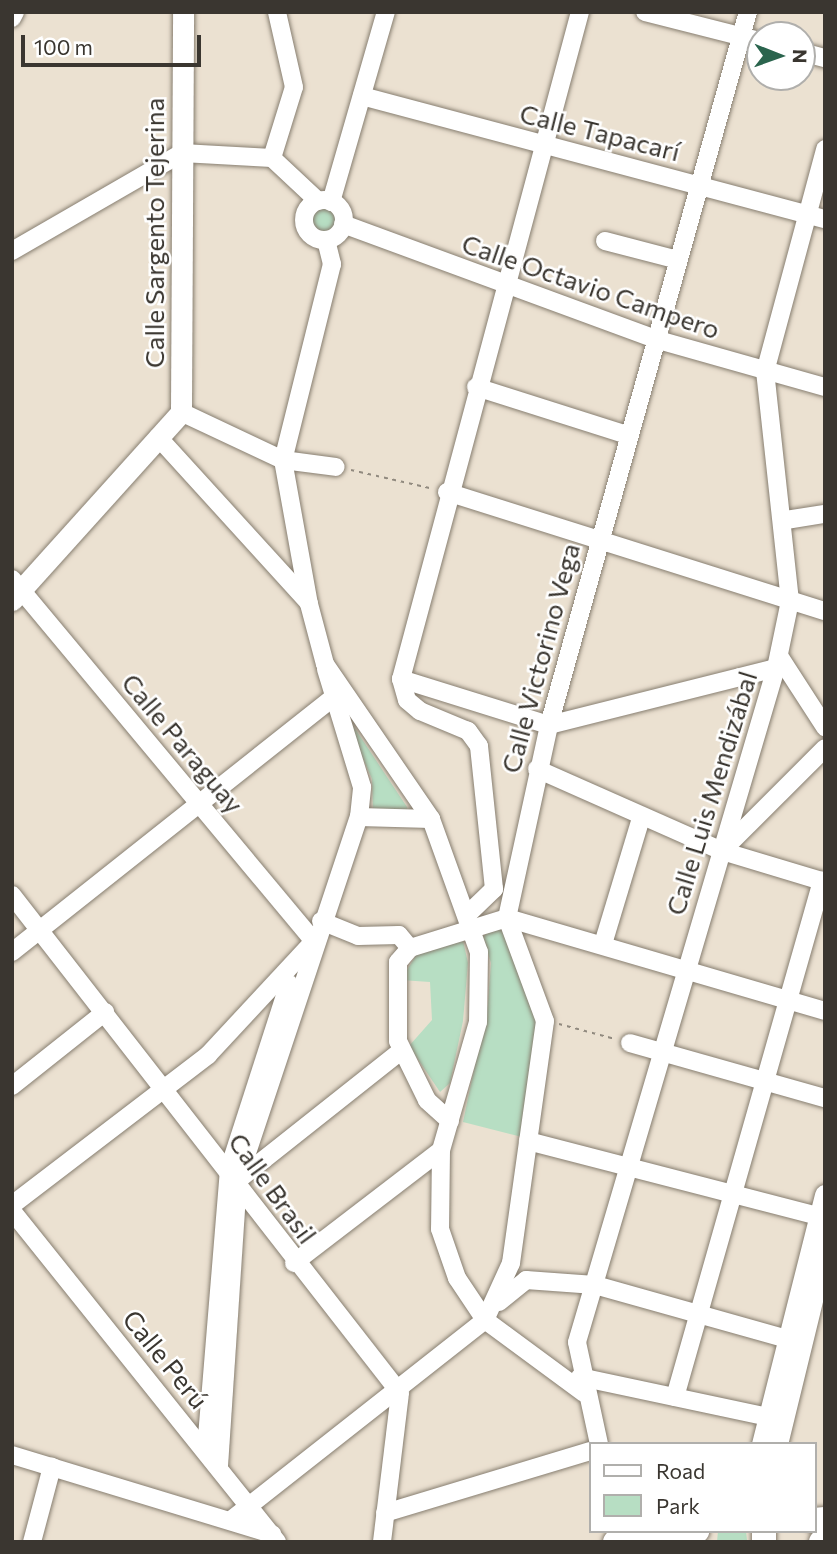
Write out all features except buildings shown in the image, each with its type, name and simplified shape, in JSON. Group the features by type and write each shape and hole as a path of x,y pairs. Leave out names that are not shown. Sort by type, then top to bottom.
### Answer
{"highway":[{"path":"621,1539 678,1533"}],"main road":[{"name":"Calle Sargento Tejerina","path":"181,412 183,12"},
{"path":"15,590 181,412"},
{"path":"811,1296 825,1195"},
{"path":"763,1442 775,1420 793,1340 811,1296 825,1247"},
{"path":"775,1420 777,1442"}],"street":[{"path":"12,18 15,12"},
{"path":"272,158 294,87 276,12"},
{"path":"326,240 314,237 304,222 324,201 362,96 386,12"},
{"path":"469,913 494,889 479,746 468,731 420,711 407,700 401,679 447,492 579,12"},
{"path":"645,12 746,37"},
{"name":"Calle Victorino Vega","path":"507,918 537,769 598,539 748,12"},
{"name":"Calle Tapacarí","path":"362,96 825,219"},
{"name":"Calle Luis Mendizábal","path":"598,1442 582,1385 577,1342 777,662 790,601 786,520 765,372 825,149"},
{"path":"12,251 183,153 272,158 324,201 343,224 326,240"},
{"name":"Calle Octavio Campero","path":"343,224 505,287 655,339 825,387"},
{"path":"206,1449 234,1174 261,1059 291,979 314,941 359,817 362,787 331,699 309,604 284,460 332,264 326,240"},
{"path":"605,241 678,260"},
{"path":"476,387 627,435"},
{"path":"181,412 284,460 336,467"},
{"path":"158,437 309,604"},
{"path":"447,492 825,611"},
{"path":"786,520 825,514"},
{"name":"Calle Paraguay","path":"15,590 201,804 314,941"},
{"path":"401,679 549,725 777,662 825,727"},
{"path":"325,664 431,819 469,913 474,933 478,1022 441,1150 440,1229 457,1278 485,1320 582,1385 675,1397 775,1420"},
{"path":"12,952 331,699"},
{"path":"722,851 825,748"},
{"path":"537,769 641,818 722,851 823,881 730,1191 675,1397"},
{"path":"359,817 431,819"},
{"path":"603,944 641,818"},
{"name":"Calle Brasil","path":"12,895 162,1087 234,1174 294,1263 400,1393"},
{"path":"496,1305 514,1252 545,1021 507,918"},
{"path":"450,1121 427,1100 402,1050 398,962 410,948 474,933 507,918 686,968 825,1011"},
{"path":"321,921 358,936 399,935 410,948"},
{"path":"12,1205 162,1087 208,1055 314,941"},
{"path":"12,1086 104,1012"},
{"path":"631,1043 825,1098"},
{"path":"234,1174 402,1050"},
{"path":"528,1141 730,1191 821,1217"},
{"path":"294,1263 441,1150"},
{"path":"219,1466 234,1174"},
{"name":"Calle Perú","path":"12,1212 206,1449 274,1538"},
{"path":"231,1520 249,1503 400,1393 485,1320 496,1305 526,1280 595,1285 793,1340"},
{"path":"382,1542 400,1393"},
{"path":"386,1513 588,1452"},
{"path":"12,1455 231,1520 274,1538"},
{"path":"32,1542 52,1467"}],"path":[{"path":"336,467 447,492"},
{"path":"545,1021 631,1043"}],"green space":[{"path":"324,208 332,212 336,220 332,228 324,232 316,228 312,220 316,212"},
{"path":"340,706 407,807 408,813 373,811 372,779"},
{"path":"500,918 540,998 526,1138 463,1122 488,1003 491,963 483,937"},
{"path":"462,936 468,963 463,1021 450,1083 440,1092 409,1046 432,1020 430,982 401,980 418,952"},
{"path":"718,1533 746,1533 747,1540 717,1542"}]}
